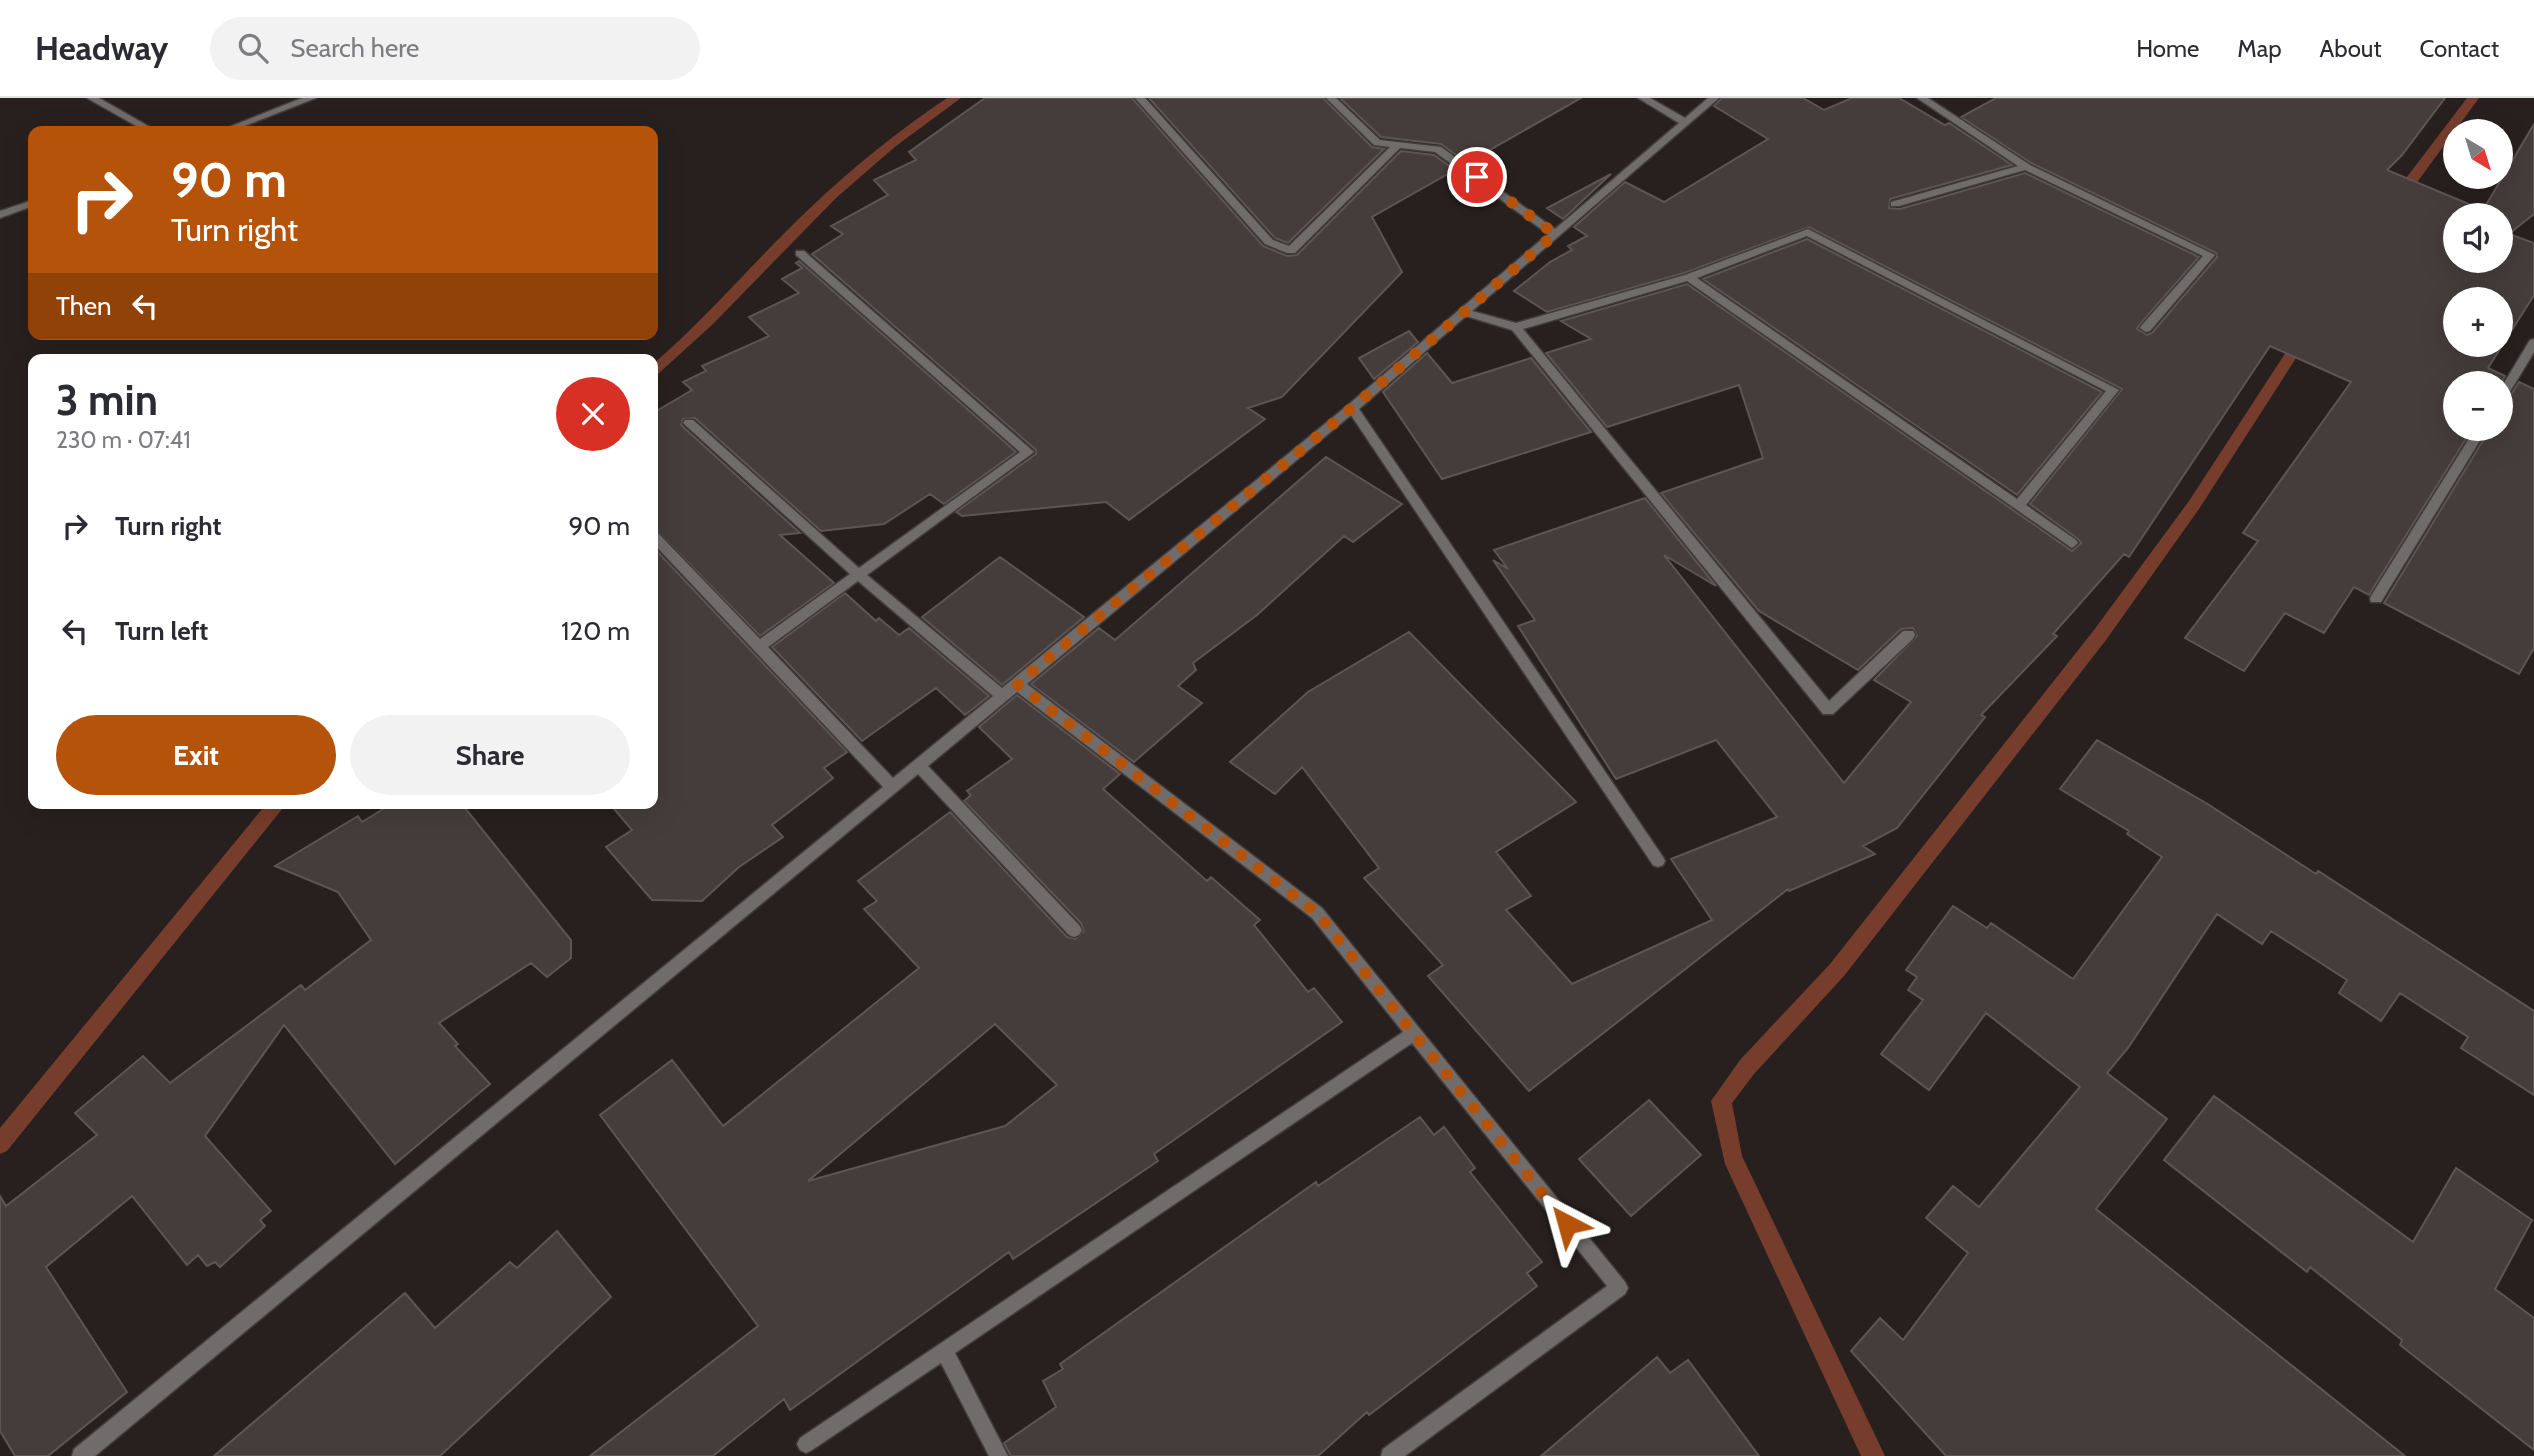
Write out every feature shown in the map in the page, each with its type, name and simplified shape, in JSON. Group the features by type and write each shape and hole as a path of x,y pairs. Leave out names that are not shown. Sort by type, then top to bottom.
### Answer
{"street":[{"path":"92,98 143,126"},
{"path":"237,126 311,98"},
{"path":"1140,98 1269,242 1291,251 1398,145"},
{"path":"1331,98 1377,143 1438,149 1555,234"},
{"path":"1643,98 1686,122"},
{"path":"81,1456 1352,408 1714,98"},
{"path":"1922,98 2026,167 2210,255 2146,328"},
{"path":"1895,204 2026,167"},
{"path":"0,215 28,204"},
{"path":"1464,312 1516,327 1689,277 1808,232 2113,390 2018,506"},
{"path":"761,645 1028,452 800,253"},
{"path":"1689,277 2072,544"},
{"path":"1516,327 1828,710 1908,635"},
{"path":"2513,377 2534,343"},
{"path":"1352,408 1658,860"},
{"path":"689,423 859,575 1002,696"},
{"path":"2376,599 2474,441"},
{"path":"658,539 761,645 892,787"},
{"path":"1017,684 1317,913 1619,1287 1390,1456"},
{"path":"918,765 1074,930"},
{"path":"806,1444 1414,1034"},
{"path":"944,1350 999,1456"}],"building":[{"path":"985,98 1132,98 1263,246 1287,256 1297,255 1401,151 1434,155 1455,170 1372,217 1402,272 1282,397 1248,408 1265,419 1129,520 1106,502 962,516 956,512 1036,454 1036,450 812,254 843,234 831,226 888,195 874,180 916,160 909,152"},
{"path":"1149,98 1323,98 1372,147 1384,149 1288,243 1275,238"},
{"path":"1340,98 1581,98 1467,163 1441,144 1381,137"},
{"path":"1722,98 1803,98 1824,110 1852,98 1899,98 1945,125 1949,123 2012,165 1890,199 1889,208 1900,209 2025,173 2199,257 2140,324 2137,329 2147,335 2152,333 2217,257 2216,253 2031,163 1961,117 1996,98 2445,98 2402,155 2387,170 2466,203 2443,203 2443,273 2513,273 2513,235 2534,243 2534,295 2513,328 2513,287 2443,287 2443,357 2495,357 2488,368 2494,371 2443,371 2443,441 2465,441 2369,595 2354,587 2324,633 2285,613 2244,671 2185,638 2258,541 2243,533 2351,382 2270,346 2129,557 2124,554 2053,634 2057,636 1981,715 1985,717 1897,828 1863,846 1875,854 1789,891 1788,889 1529,1091 1428,976 1443,965 1364,878 1379,868 1302,767 1275,794 1230,762 1308,692 1409,632 1576,802 1496,852 1531,896 1506,910 1572,984 1712,920 1671,859 1777,817 1716,740 1616,779 1518,626 1535,620 1493,560 1508,569 1494,550 1645,498 1716,586 1664,555 1844,783 1911,702 1874,680 1917,636 1913,628 1901,629 1858,670 1759,611 1661,493 1763,458 1739,385 1607,427 1546,353 1591,339 1561,321 1687,284 2072,551 2081,543 2078,539 2030,504 2122,389 1809,227 1684,273 1547,312 1514,291 1550,262 1572,250 1568,246 1587,236 1574,227 1625,182 1664,202 1768,139 1714,106"},
{"path":"2534,124 2534,214 2513,231 2513,203 2487,203 2495,189 2513,189 2513,159"},
{"path":"1611,174 1563,219 1547,208"},
{"path":"1807,239 2102,392 2017,495 1703,279"},
{"path":"799,261 1016,452 944,504 930,494 884,524 821,531 695,418 683,419 681,425 800,533 780,535 834,583 760,636 658,532 658,410 692,390 683,382 706,371 702,366 769,336 749,317 799,293 782,279 802,268 796,263"},
{"path":"1409,331 1418,342 1374,379 1359,358"},
{"path":"1427,353 1452,383 1531,358 1591,432 1442,479 1383,392"},
{"path":"2519,382 2534,389 2534,648 2519,674 2384,603 2483,441 2513,441 2513,392"},
{"path":"1326,457 1402,504 1353,542 1344,536 1257,615 1193,663 1196,670 1178,686 1202,703 1134,762 1031,684 1099,628 1115,640"},
{"path":"658,552 847,752 824,768 833,778 772,825 783,837 739,867 702,901 652,900 606,847 632,830 614,809 658,809"},
{"path":"1000,557 1084,617 1002,685 922,617"},
{"path":"845,593 876,621 879,618 899,635 909,628 989,696 965,715 936,688 862,741 772,647"},
{"path":"1017,695 1120,774 1103,789 1207,881 1211,877 1260,920 1254,925 1308,992 1314,988 1342,1022 1154,1154 1158,1161 1013,1259 1009,1252 790,1410 784,1399 713,1456 590,1456 758,1326 600,1115 672,1060 723,1126 919,968 864,909 877,901 858,881 950,812 1067,937 1075,939 1084,931 1081,923 964,801 971,795 967,791 1012,759 979,727","holes":["995,1024 1057,1085 1005,1126 808,1181"]},
{"path":"2097,740 2206,803 2316,874 2318,871 2534,1011 2534,1095 2461,1048 2468,1037 2400,993 2381,1021 2339,993 2347,980 2271,931 2262,944 2217,914 2128,1048 2107,1073 2167,1119 2096,1209 2405,1456 1946,1456 1851,1351 1880,1318 1903,1340 1968,1253 1926,1218 1953,1186 1979,1207 2080,1087 1986,1013 1929,1090 1881,1054 1923,1000 1908,990 1917,977 1906,970 1953,906 1987,928 1991,923 2073,979 2162,857 2127,834 2129,831 2060,789"},
{"path":"383,809 466,809 571,940 571,958 547,977 531,963 439,1023 458,1044 455,1046 490,1084 395,1164 284,1025 205,1136 271,1211 260,1220 265,1226 220,1267 215,1262 207,1266 198,1255 187,1265 132,1196 46,1267 127,1392 48,1456 15,1456 0,1431 0,1196 6,1206 97,1135 75,1113 143,1056 170,1083 301,985 305,990 371,940 338,892 275,866 358,816 362,822"},
{"path":"2214,1096 2413,1242 2456,1168 2532,1220 2495,1289 2534,1318 2534,1450 2400,1345 2402,1340 2310,1267 2307,1272 2164,1160"},
{"path":"1649,1100 1701,1155 1631,1216 1579,1159"},
{"path":"1420,1117 1434,1135 1444,1127 1475,1168 1470,1172 1542,1262 1527,1273 1537,1286 1369,1415 1367,1412 1318,1456 1011,1456 1004,1443 1056,1407 1043,1381 1063,1369 1060,1364 1316,1182 1318,1186"},
{"path":"557,1231 611,1297 440,1456 214,1456 405,1293 435,1328 510,1262 517,1268"},
{"path":"1657,1357 1670,1373 1688,1360 1759,1456 1541,1456"}],"waterway":[{"path":"658,367 708,321 831,195 891,144 955,98"},
{"path":"2399,197 2473,98"},
{"path":"1873,1456 1732,1157 1721,1101 1747,1067 1837,970 2100,635 2194,505 2304,335"},
{"path":"0,1144 273,809"}],"route":[{"path":"1477,177 1555,234 1352,408 1017,684 1317,913 1567,1224"}]}
